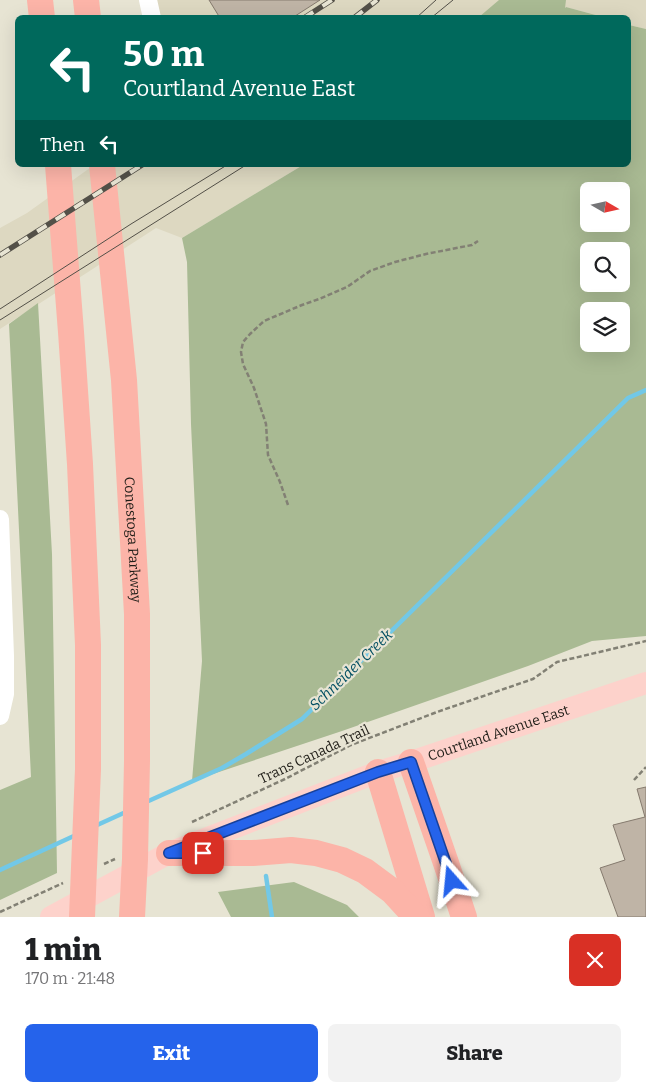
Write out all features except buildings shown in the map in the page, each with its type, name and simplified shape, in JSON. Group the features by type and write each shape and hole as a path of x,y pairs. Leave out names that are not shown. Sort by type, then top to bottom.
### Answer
{"highway":[{"path":"40,0 42,15"},
{"path":"86,0 88,15"},
{"path":"58,167 80,464 88,645 88,769 82,917"},
{"name":"Conestoga Parkway","path":"102,167 124,380 137,614 138,761 132,917"},
{"path":"138,761 149,917"},
{"path":"411,762 464,917"},
{"path":"378,772 422,917"},
{"path":"169,853 254,853 292,850 316,853 342,860 366,871 392,890 416,917"}],"main road":[{"name":"Courtland Avenue East","path":"51,917 169,853 378,772 646,684"}],"street":[{"path":"148,0 151,15"},
{"path":"0,520 5,694 0,716"}],"path":[{"path":"288,505 268,455 266,424 254,388 243,364 242,352 244,342 264,321 347,287 370,271 395,262 472,244 478,240"},
{"name":"Trans Canada Trail","path":"187,825 285,779 351,745 437,712 533,679 557,662 646,641"},
{"path":"634,780 646,767"},
{"path":"98,866 116,858"},
{"path":"0,912 62,883"}],"shaded area":[{"path":"151,0 646,0 646,29 631,25 631,15 596,15 566,7 554,15 154,15"},
{"path":"91,167 300,167 182,238 156,228 0,329 0,228 27,213"}],"green space":[{"path":"499,0 566,0 565,8 596,15 481,15"},
{"path":"631,25 646,29 646,636 592,641 528,666 192,781 202,661 191,424 187,262 182,238 300,167 631,167"},
{"path":"38,303 52,554 57,873 0,900 0,790 31,777 9,324"},
{"path":"294,882 347,905 359,917 231,917 218,892"}],"waterway":[{"name":"Schneider Creek","path":"144,803 222,768 302,719 628,398 646,390"},
{"name":"Schneider Creek","path":"95,826 128,811"},
{"name":"Schneider Creek","path":"0,870 76,835"},
{"path":"266,876 272,917"}],"tram line":[{"path":"419,15 436,0"},
{"path":"435,15 453,0"},
{"path":"0,309 131,224 224,167"},
{"path":"0,320 243,167"}],"railway":[{"path":"309,15 332,0"},
{"path":"358,15 377,0"},
{"path":"0,255 139,167"}],"route":[{"path":"203,853 169,853 378,772 411,762 452,881"}]}
